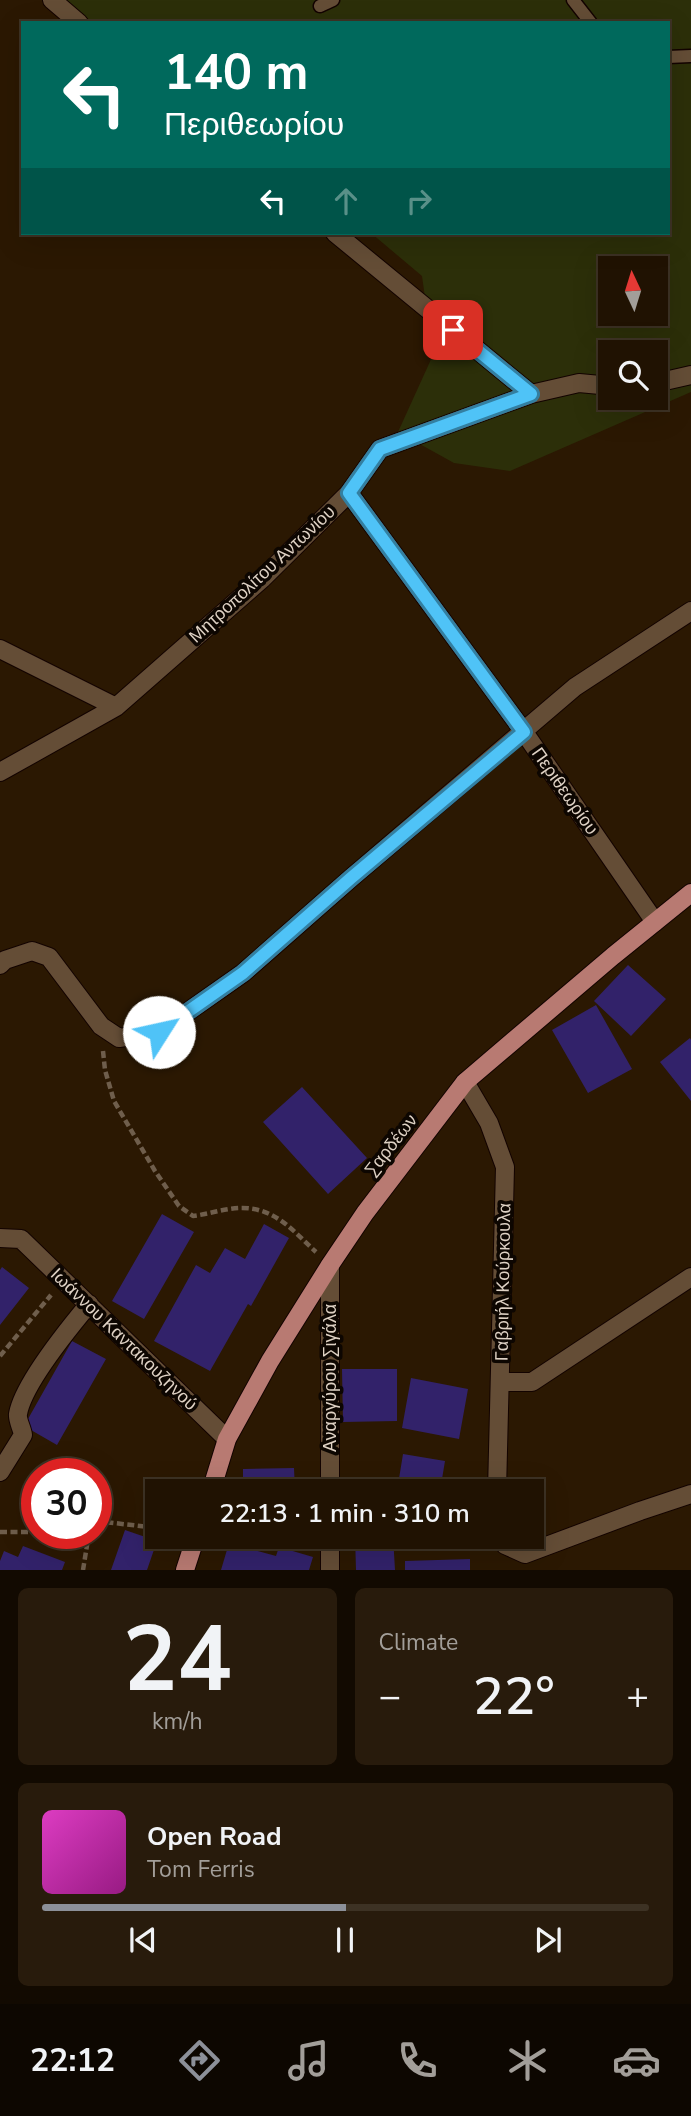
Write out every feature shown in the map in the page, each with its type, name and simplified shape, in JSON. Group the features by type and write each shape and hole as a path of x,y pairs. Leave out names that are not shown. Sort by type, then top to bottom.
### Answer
{"main road":[{"name":"Σαρδέων","path":"215,1479 227,1439 270,1361 330,1265 365,1213 465,1082 691,893"},
{"path":"185,1570 192,1549"}],"street":[{"path":"52,0 77,21"},
{"path":"337,235 531,394"},
{"path":"668,380 691,375"},
{"name":"Μητροπολίτου Αντωνίου","path":"0,772 116,707 262,579 349,493 380,449 531,394 579,383 598,385"},
{"name":"Περιθεωρίου","path":"349,493 524,732 655,922"},
{"path":"0,965 5,960 32,951 49,957 101,1026 119,1038 159,1032 243,973 575,687 691,611"},
{"path":"0,649 116,707"},
{"name":"Γαβριήλ Κούρκουλα","path":"465,1082 489,1123 505,1167 497,1479"},
{"name":"Ιωάννου Καντακουζηνού","path":"0,1238 21,1239 227,1439"},
{"name":"Αναργύρου Σιγάλα","path":"330,1265 330,1479"},
{"path":"501,1382 532,1381 691,1277"},
{"path":"0,1472 23,1435 18,1416 27,1391 62,1337 89,1304"},
{"path":"509,1549 523,1562 640,1511 691,1494"},
{"path":"330,1549 330,1570"}],"lane":[{"path":"320,6 333,0"},
{"path":"573,0 589,21"},
{"path":"670,57 691,56"}],"path":[{"path":"101,1026 105,1070 114,1101 179,1206 193,1216 241,1208 265,1211 282,1221 330,1265"},
{"path":"0,1356 64,1280"},
{"path":"112,1523 145,1527"},
{"path":"0,1532 21,1532"},
{"path":"83,1570 86,1549"}],"green space":[{"path":"61,0 691,0 691,392 668,402 668,340 598,340 598,410 650,410 510,471 454,463 398,432 433,355 422,276 373,235 670,235 670,21 88,21"}],"building":[{"path":"628,965 666,999 631,1036 594,1001"},
{"path":"596,1005 632,1069 588,1093 552,1030"},
{"path":"690,1038 691,1040 691,1101 660,1062"},
{"path":"302,1087 367,1158 328,1194 263,1122"},
{"path":"162,1214 194,1232 144,1319 112,1301"},
{"path":"264,1224 289,1238 210,1371 154,1341 196,1265 210,1273 225,1248 245,1259"},
{"path":"2,1267 29,1288 0,1325 0,1270"},
{"path":"72,1341 106,1359 57,1445 24,1426"},
{"path":"342,1369 397,1369 397,1421 343,1422"},
{"path":"411,1378 468,1389 459,1439 402,1428"},
{"path":"403,1454 445,1461 442,1479 399,1479"},
{"path":"294,1468 294,1479 243,1479 243,1469"},
{"path":"125,1530 145,1537 145,1549 154,1549 147,1570 111,1570"},
{"path":"22,1549 31,1549 65,1562 62,1570 0,1570 4,1551 18,1557"},
{"path":"227,1549 251,1549 276,1556 278,1549 286,1549 313,1557 309,1570 221,1570"},
{"path":"355,1549 394,1549 395,1570 356,1570"},
{"path":"470,1559 470,1570 405,1570 405,1561"}],"route":[{"path":"159,1032 243,973 524,732 349,493 380,449 531,394 453,330"}]}
